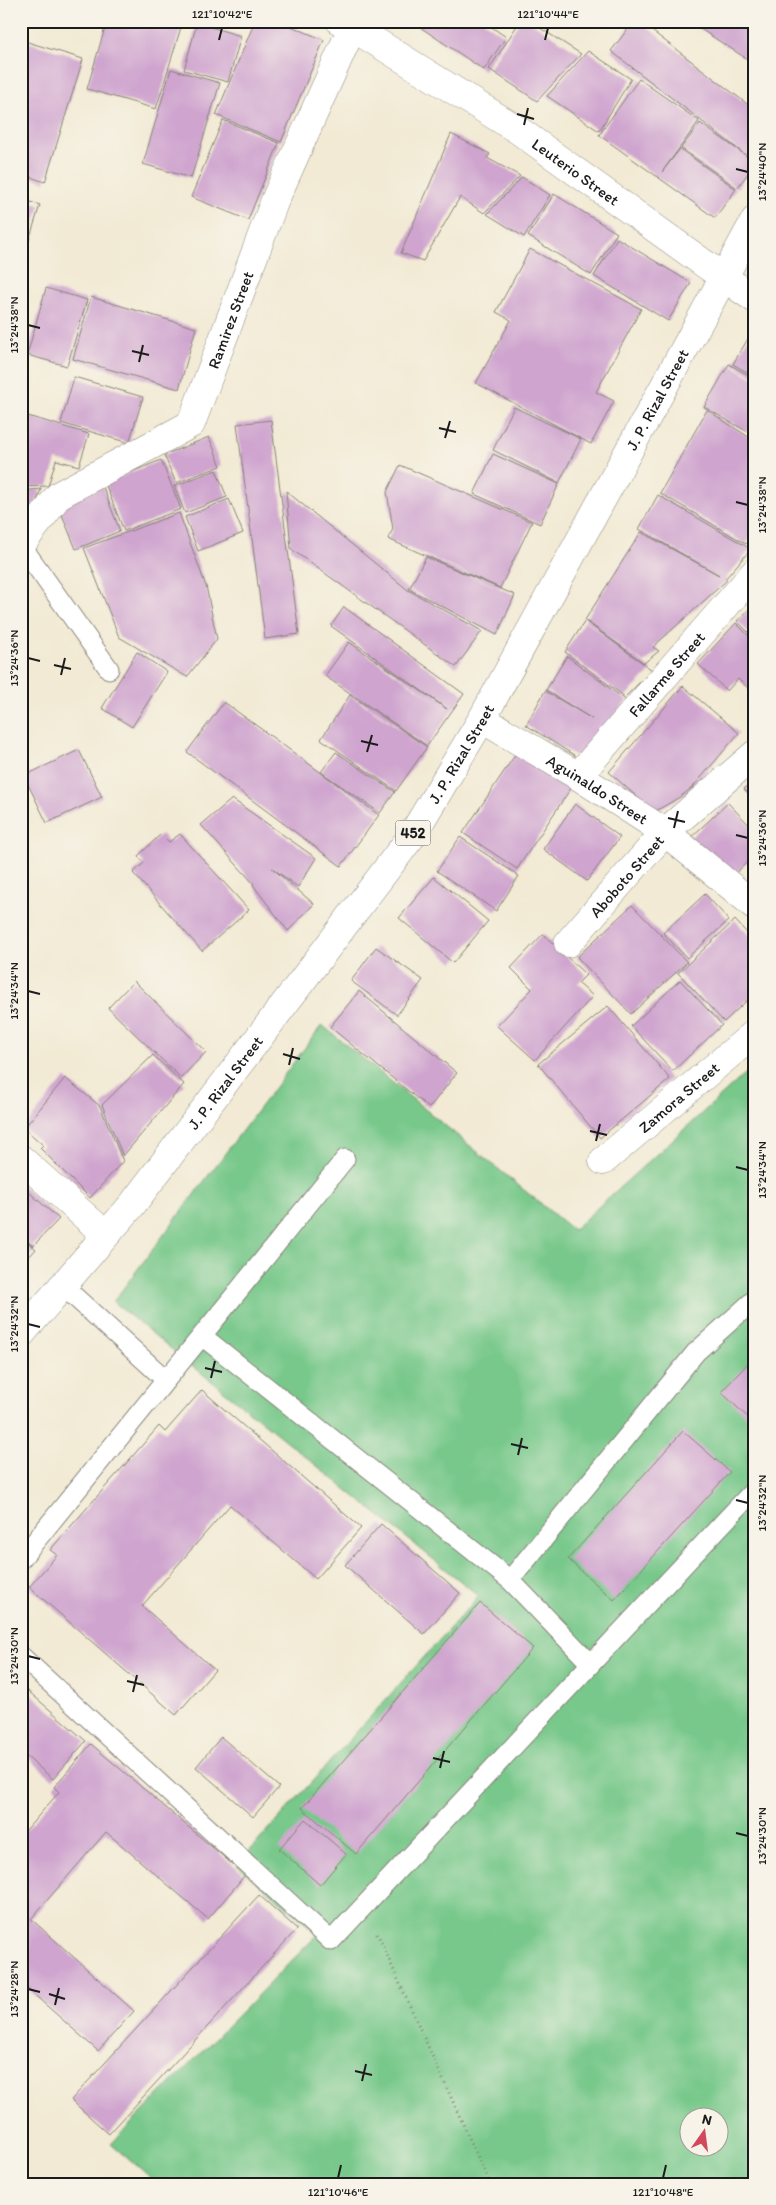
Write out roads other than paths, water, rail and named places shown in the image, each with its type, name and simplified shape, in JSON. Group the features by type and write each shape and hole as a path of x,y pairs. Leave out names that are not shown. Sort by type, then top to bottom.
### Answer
{"main road":[{"name":"Leuterio Street","path":"349,23 518,130 755,300"},
{"name":"Ramirez Street","path":"21,545 59,495 191,424 275,200 349,23"},
{"name":"J. P. Rizal Street","path":"21,1334 132,1205 411,837 482,719 755,220"},
{"name":"Fallarme Street","path":"578,776 755,572"},
{"name":"Aguinaldo Street","path":"482,719 578,776 665,832 755,906"},
{"name":"Aboboto Street","path":"568,943 665,832 755,754"},
{"name":"Zamora Street","path":"603,1161 755,1033"},
{"path":"21,1159 106,1235"}],"lane":[{"path":"21,545 109,669"},
{"path":"21,1559 345,1159"},
{"path":"63,1286 166,1380"},
{"path":"510,1580 696,1352 755,1299"},
{"path":"202,1336 510,1580 591,1664"},
{"path":"21,1656 331,1941 755,1489"}]}
